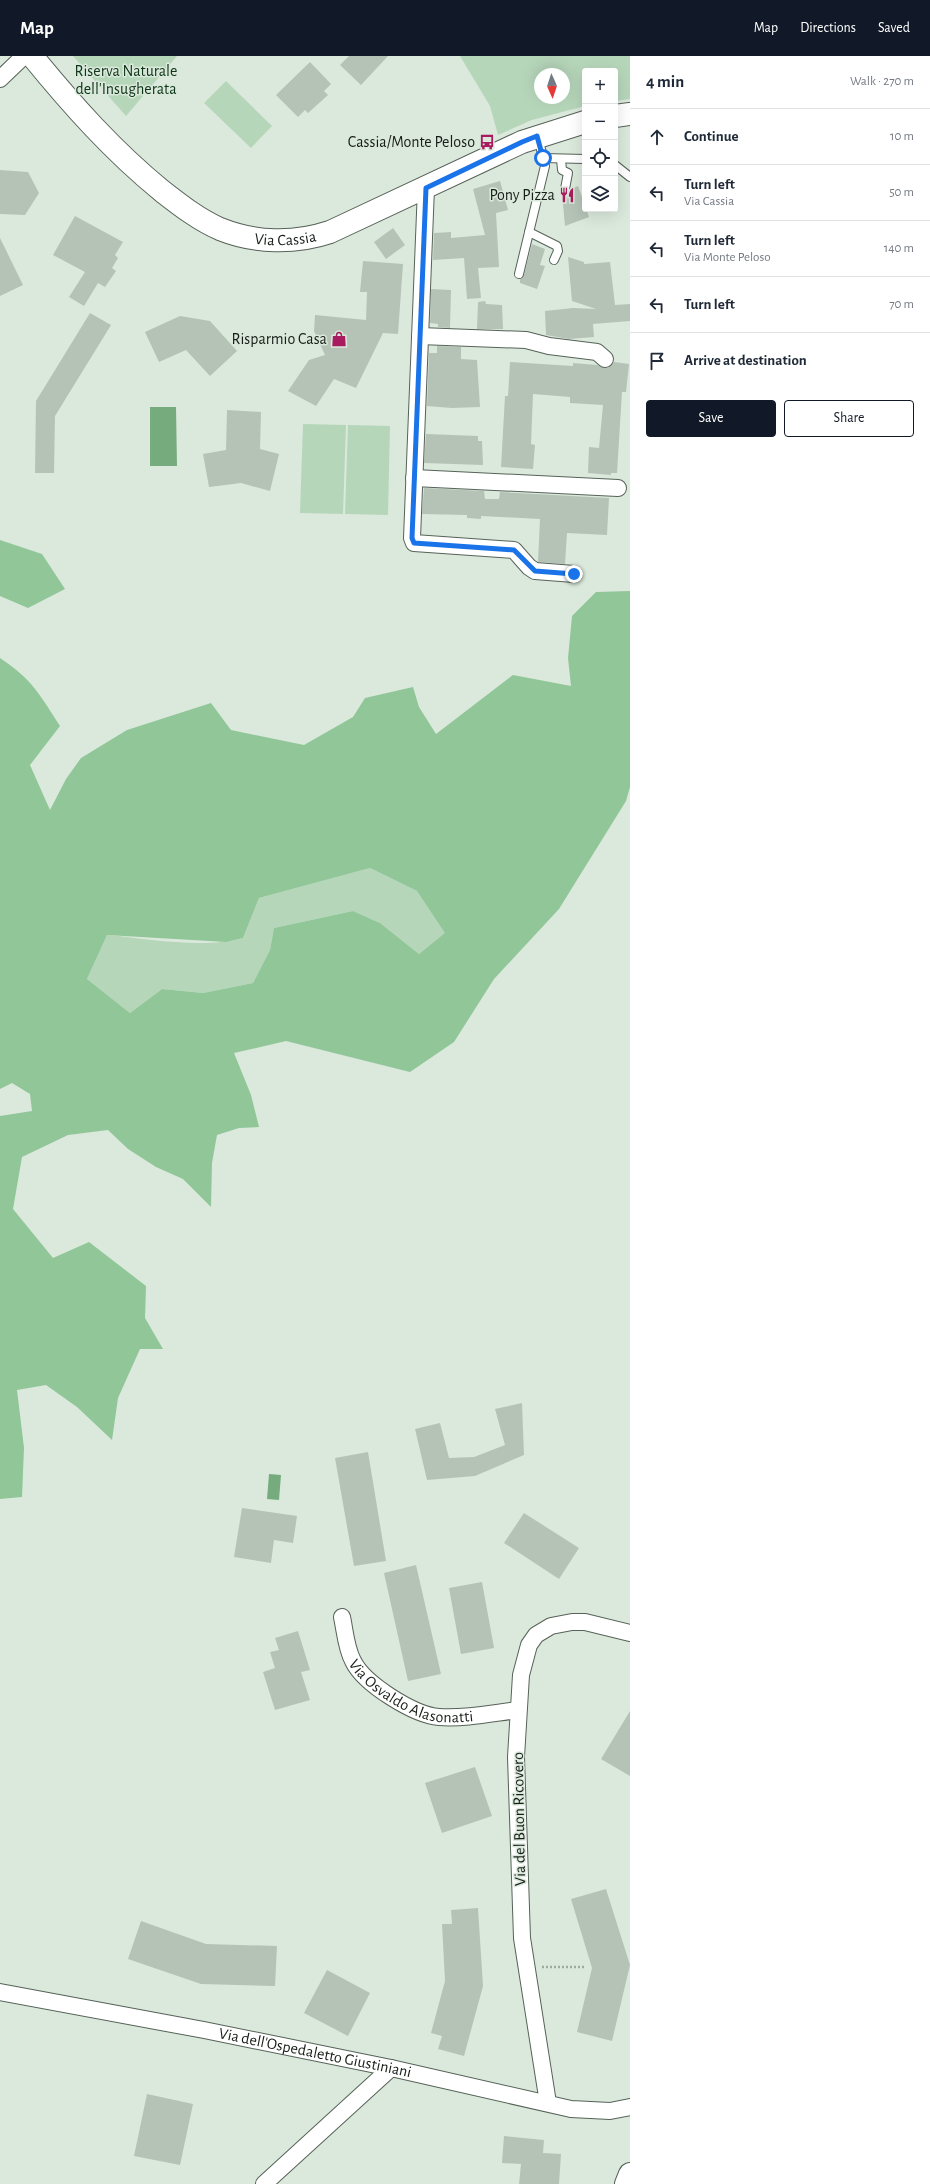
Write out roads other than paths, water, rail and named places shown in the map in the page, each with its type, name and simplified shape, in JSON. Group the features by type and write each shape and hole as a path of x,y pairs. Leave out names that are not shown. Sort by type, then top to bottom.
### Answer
{"main road":[{"name":"Via Cassia","path":"32,56 96,130 153,183 197,217 231,233 252,238 274,240 317,236 353,223 522,142 582,123"},
{"path":"618,116 630,114"},
{"path":"626,2184 630,2174"}],"street":[{"path":"0,79 24,56"},
{"path":"426,188 412,538 414,543 514,550 535,571 574,574"},
{"path":"420,336 526,340 549,346 597,352 605,359"},
{"path":"414,478 618,488"},
{"name":"Via Osvaldo Alasonatti","path":"342,1617 348,1648 356,1666 366,1678 406,1706 429,1715 444,1717 518,1710"},
{"name":"Via del Buon Ricovero","path":"548,2103 522,1938 516,1757 518,1710 523,1664 529,1645 536,1635 551,1626 572,1622 596,1624 630,1633"},
{"name":"Via dell'Ospedaletto Giustiniani","path":"0,1992 204,2030 391,2068 590,2112 610,2111 630,2107"},
{"path":"264,2184 391,2068"}],"lane":[{"path":"519,274 545,166 537,136"},
{"path":"543,158 582,159"},
{"path":"561,159 562,170 568,173 565,189"},
{"path":"618,167 630,177"},
{"path":"529,232 557,246 558,251 554,260"}],"place":[{"name":"Cassia/Monte Peloso","path":"487,142"},
{"name":"Pony Pizza","path":"567,195"},
{"name":"Risparmio Casa","path":"339,339"}],"park label":[{"name":"Riserva Naturale dell'Insugherata","path":"126,80"}]}
